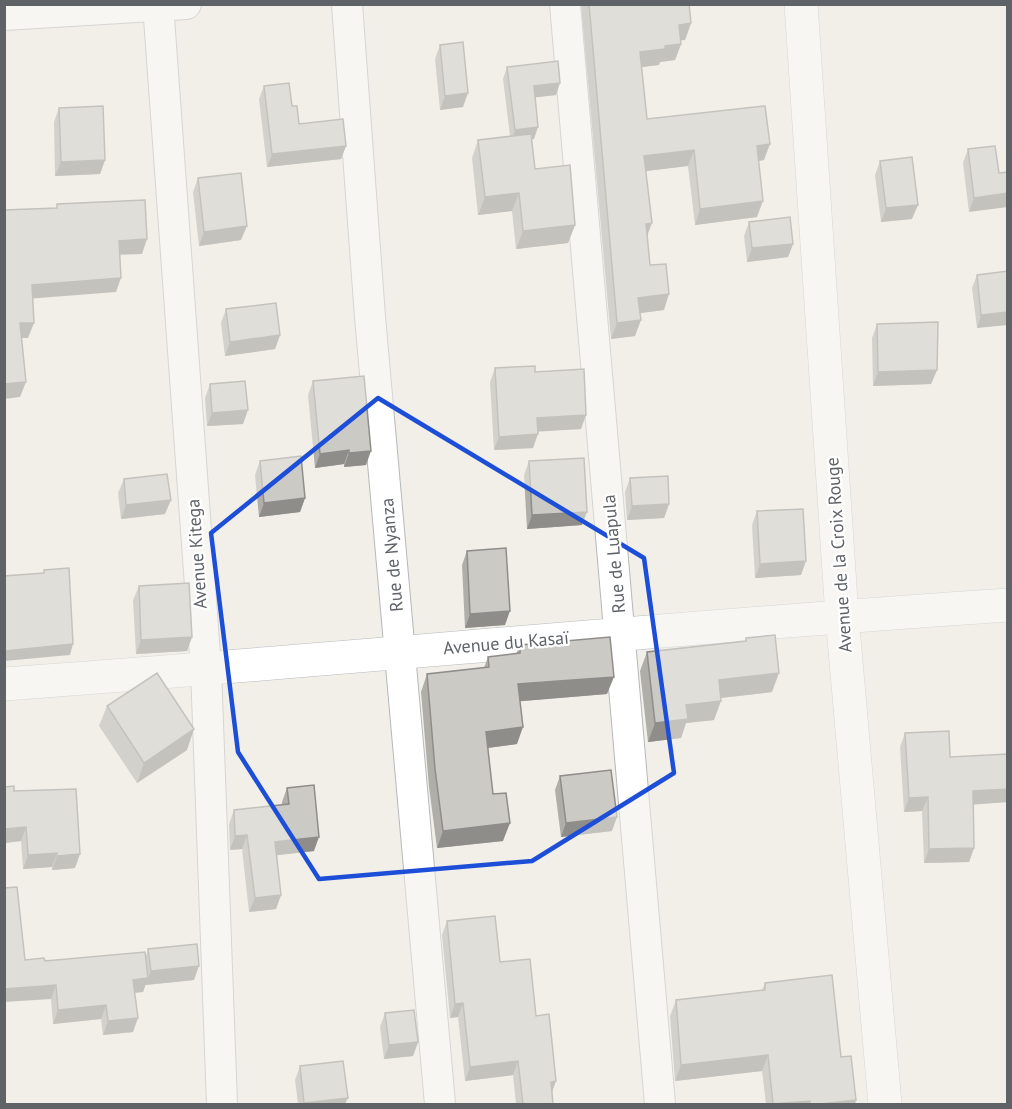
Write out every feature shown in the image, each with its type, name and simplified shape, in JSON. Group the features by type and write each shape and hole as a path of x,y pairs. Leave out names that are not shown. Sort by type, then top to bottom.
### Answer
{"street":[{"name":"Rue de Nyanza","path":"347,4 370,317 440,1104"},
{"name":"Rue de Luapula","path":"565,4 660,1104"},
{"name":"Avenue de la Croix Rouge","path":"801,4 842,616 885,1104"},
{"path":"4,15 167,5"},
{"name":"Avenue Kitega","path":"167,5 206,669 222,1104"},
{"name":"Avenue du Kasaï","path":"4,684 842,616 1008,605"}],"highlighted area":[{"path":"378,398 644,558 674,773 532,861 319,879 238,752 211,533"}],"building":[{"path":"589,4 689,4 691,23 679,25 681,44 665,46 665,49 640,52 647,119 765,106 770,144 757,146 763,201 700,209 694,150 644,156 652,223 646,224 650,265 666,264 669,294 638,298 641,320 617,323"},
{"path":"463,42 468,93 445,96 440,45"},
{"path":"558,61 560,83 534,86 538,127 515,130 507,67"},
{"path":"289,83 292,106 297,106 299,124 343,119 346,146 272,154 264,86"},
{"path":"103,106 105,160 61,162 59,108"},
{"path":"531,134 535,169 570,165 575,225 523,231 519,193 485,197 478,140"},
{"path":"995,146 999,173 1008,172 1008,193 974,198 968,149"},
{"path":"912,157 918,205 886,208 880,161"},
{"path":"241,173 247,226 204,232 198,178"},
{"path":"145,200 147,239 119,241 121,278 32,285 34,323 20,323 26,382 4,384 4,210 57,208 57,204"},
{"path":"790,217 793,244 752,248 749,222"},
{"path":"1008,271 1008,312 981,315 977,275"},
{"path":"276,303 280,335 230,342 226,309"},
{"path":"938,322 937,370 878,372 877,324"},
{"path":"535,366 535,372 584,369 586,415 537,418 538,434 499,437 495,368"},
{"path":"364,376 371,451 349,453 349,450 320,454 313,381"},
{"path":"245,381 248,410 212,413 210,384"},
{"path":"301,456 305,498 264,503 260,461"},
{"path":"584,458 587,512 532,515 529,461"},
{"path":"167,474 171,500 126,505 124,479"},
{"path":"668,476 669,504 632,506 630,478"},
{"path":"803,509 806,561 760,564 757,511"},
{"path":"506,548 510,611 470,614 467,551"},
{"path":"69,568 73,644 5,651 4,576 44,573 44,570"},
{"path":"189,583 192,637 141,640 139,586"},
{"path":"775,635 779,673 719,680 721,701 686,705 688,719 655,723 647,652 746,641 746,638"},
{"path":"610,637 614,677 518,684 523,727 486,732 493,794 506,793 510,823 443,831 427,674 489,667 488,657 520,653 520,645"},
{"path":"157,673 194,729 144,763 107,706"},
{"path":"949,731 950,757 1008,754 1008,789 973,791 974,848 929,849 928,797 909,798 905,733"},
{"path":"611,770 617,817 566,823 560,776"},
{"path":"314,785 319,837 275,842 281,895 255,898 247,835 235,836 234,810 289,804 287,788"},
{"path":"14,786 14,791 76,789 80,854 28,855 26,827 4,829 4,787"},
{"path":"17,887 25,960 44,958 45,961 145,952 148,978 133,980 138,1018 108,1021 106,1005 58,1010 56,985 4,989 4,888"},
{"path":"495,916 500,962 530,959 536,1016 549,1014 556,1081 551,1082 553,1104 523,1104 518,1061 470,1067 463,1003 455,1004 447,921"},
{"path":"197,944 199,966 151,971 148,949"},
{"path":"832,975 841,1057 851,1056 856,1100 820,1104 810,1104 810,1101 773,1104 768,1055 681,1065 676,1000 765,990 765,983"},
{"path":"414,1010 418,1042 389,1045 385,1013"},
{"path":"343,1061 348,1098 304,1103 300,1066"}]}
